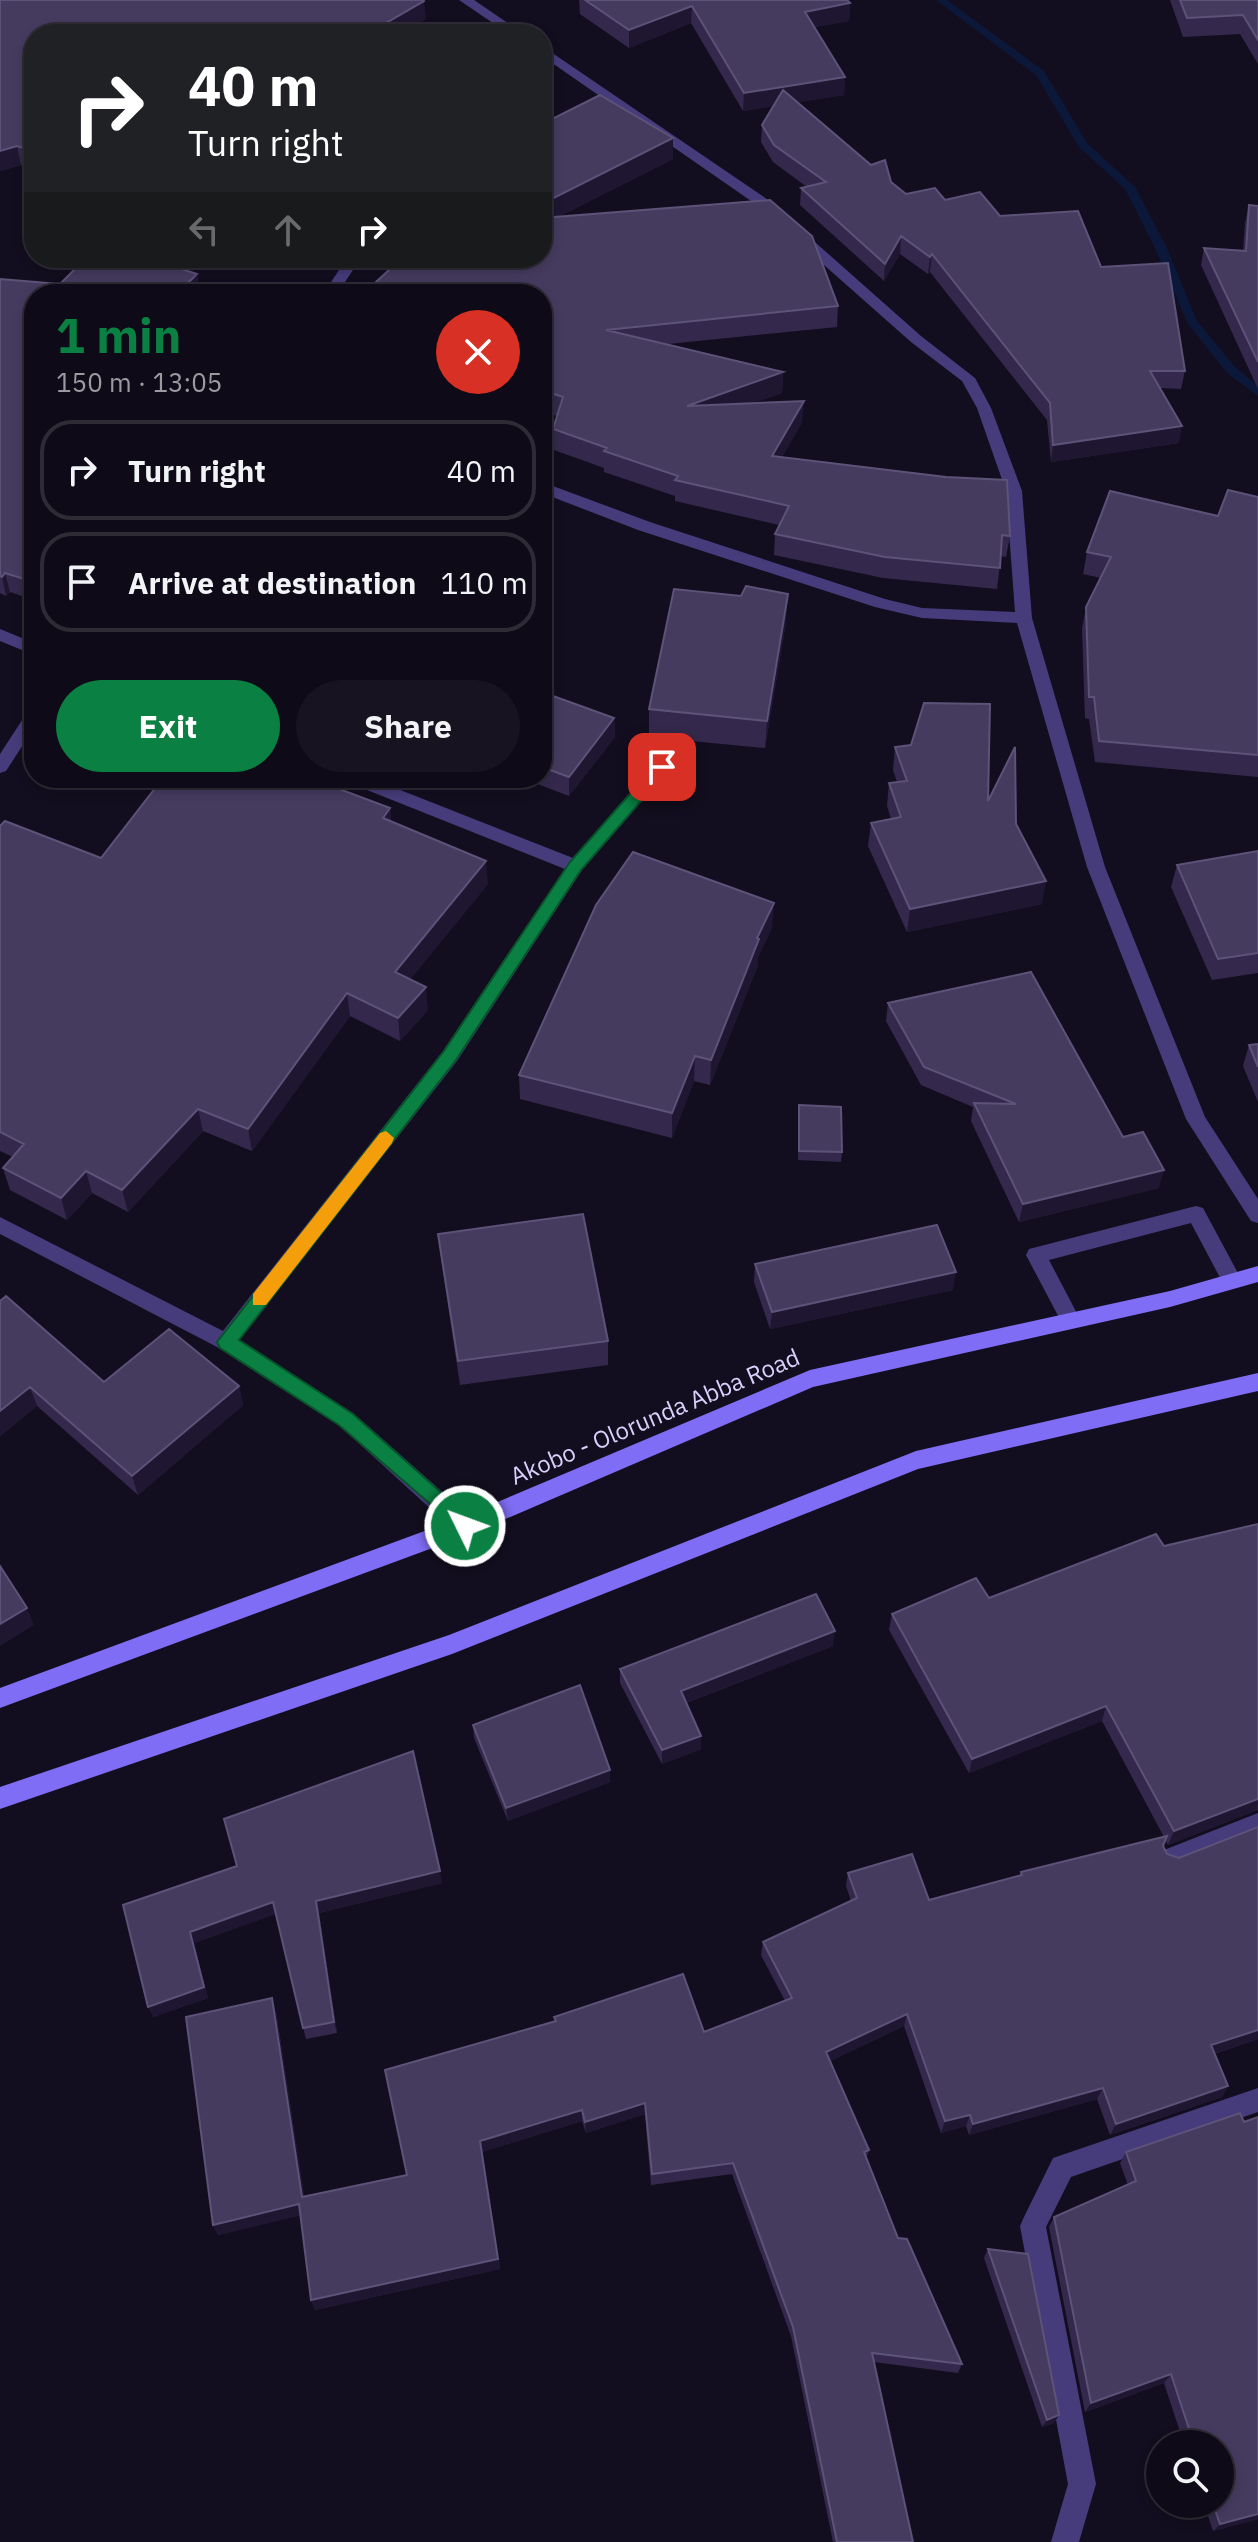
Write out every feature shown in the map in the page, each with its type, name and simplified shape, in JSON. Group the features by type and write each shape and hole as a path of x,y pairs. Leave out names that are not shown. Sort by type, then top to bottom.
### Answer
{"main road":[{"name":"Akobo - Olorunda Abba Road","path":"0,1698 465,1526 810,1379 1071,1321 1258,1274"},
{"path":"0,1798 452,1644 916,1460 1258,1382"}],"street":[{"path":"465,0 496,24"},
{"path":"552,57 759,200 916,339 968,378 984,408 1014,491 1024,618 1108,897 1196,1119 1258,1215"},
{"path":"552,491 644,526 881,603 922,613 1024,618"},
{"path":"0,634 24,645"},
{"path":"0,767 24,730"},
{"path":"226,1342 450,1056 576,866 662,767"},
{"path":"378,788 576,866"},
{"path":"1071,1321 1036,1255 1196,1214 1232,1281"},
{"path":"0,1225 226,1342 346,1419 465,1526"},
{"path":"1172,1858 1258,1824"},
{"path":"1065,2542 1082,2484 1033,2226 1062,2167 1258,2100"}],"building":[{"path":"0,0 424,1 384,24 24,24 24,148 17,146 0,151"},
{"path":"585,0 847,0 850,3 805,12 845,77 744,93 692,6 629,30"},
{"path":"1180,0 1258,0 1258,40 1243,15 1187,18"},
{"path":"783,90 871,165 885,160 891,182 906,194 935,188 945,200 980,192 1000,216 1078,211 1101,267 1168,263 1185,371 1150,371 1182,426 1053,445 1050,403 932,254 930,257 901,236 885,264 801,188 826,182 774,145 762,125"},
{"path":"600,95 673,138 552,199 552,119"},
{"path":"770,200 812,236 838,306 606,330 783,372 687,406 804,401 772,456 946,477 1007,480 1010,536 1002,535 1000,568 885,557 775,534 789,506 675,480 678,476 604,451 607,448 553,429 563,397 552,393 552,284 374,284 391,268 552,268 552,217"},
{"path":"1249,205 1258,206 1258,362 1204,248 1246,251"},
{"path":"76,268 178,268 197,274 187,284 60,284"},
{"path":"0,279 60,284 24,284 24,579 5,573 0,576"},
{"path":"1228,490 1258,497 1258,755 1099,741 1094,697 1089,697 1086,607 1111,557 1087,552 1110,491 1218,516"},
{"path":"746,586 788,594 767,721 649,709 674,589 741,596"},
{"path":"552,696 614,718 569,777 552,771"},
{"path":"924,703 990,704 988,801 1015,747 1016,824 1046,881 910,909 871,823 901,817 889,783 907,781 895,747 911,745"},
{"path":"155,788 337,788 390,808 383,818 486,861 395,972 426,987 398,1018 347,993 248,1129 198,1109 122,1190 86,1171 61,1198 3,1168 24,1144 0,1132 0,826 5,821 101,858"},
{"path":"1258,851 1258,953 1218,959 1177,865"},
{"path":"633,852 774,903 757,938 711,1060 695,1056 672,1113 519,1075 596,905"},
{"path":"1031,972 1123,1137 1143,1132 1164,1170 1023,1204 974,1103 1016,1104 924,1067 888,1003"},
{"path":"1258,1044 1258,1067 1249,1045"},
{"path":"799,1105 841,1107 842,1152 799,1151"},
{"path":"583,1214 608,1341 458,1361 438,1234"},
{"path":"937,1225 956,1272 772,1312 755,1264"},
{"path":"6,1296 104,1382 169,1329 239,1386 132,1476 30,1387 0,1411 0,1301"},
{"path":"1258,1524 1258,1799 1174,1831 1106,1706 972,1759 892,1614 976,1578 989,1598 1156,1534 1164,1546"},
{"path":"0,1566 27,1608 0,1624"},
{"path":"816,1594 835,1631 681,1691 701,1736 662,1750 620,1669"},
{"path":"580,1685 610,1770 506,1808 473,1725"},
{"path":"413,1751 440,1871 316,1901 334,2022 303,2028 273,1902 190,1932 204,1987 148,2007 123,1905 237,1866 224,1819"},
{"path":"1258,1827 1258,2030 1211,2045 1228,2086 1116,2124 1103,2088 973,2124 970,2115 945,2121 907,2014 826,2052 869,2150 864,2152 898,2238 907,2239 962,2364 872,2353 913,2542 837,2542 793,2327 733,2163 652,2174 645,2103 585,2122 582,2110 480,2141 498,2259 311,2300 299,2204 213,2225 186,2017 272,1998 302,2197 407,2175 385,2070 556,2021 554,2017 683,1974 704,2032 792,1998 763,1942 857,1898 848,1873 912,1854 929,1900 1022,1875 1021,1872 1167,1836 1163,1846 1167,1854 1179,1858"},
{"path":"1240,2113 1244,2122 1258,2117 1258,2514 1220,2524 1218,2518 1234,2518 1234,2430 1189,2430 1171,2374 1091,2403 1054,2217 1136,2181 1126,2152"},
{"path":"988,2249 1028,2254 1059,2415 1047,2420"}],"waterway":[{"path":"941,0 1040,73 1083,145 1130,187 1160,246 1192,322 1231,370 1258,392"}],"slow traffic":[{"path":"260,1299 386,1138"}],"route":[{"path":"465,1526 346,1419 226,1342 450,1056 576,866 662,767"}]}
